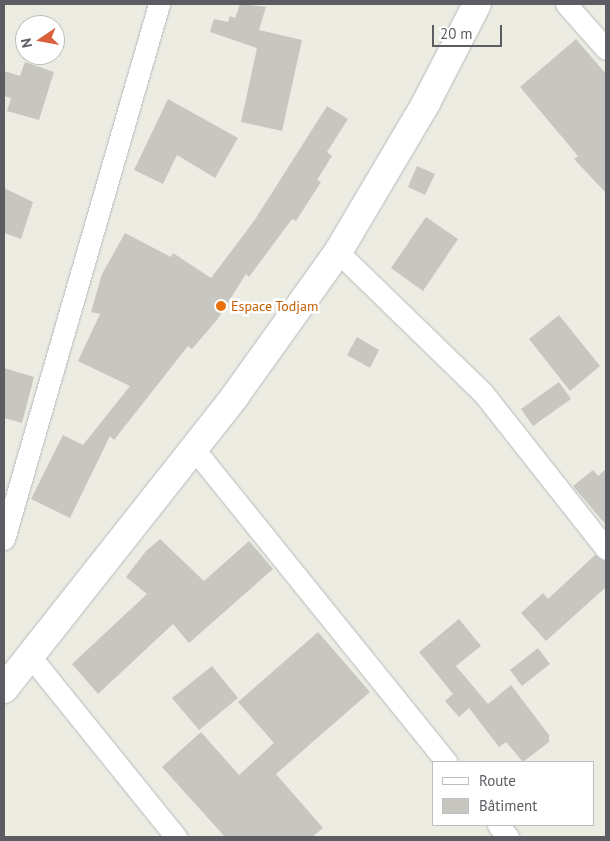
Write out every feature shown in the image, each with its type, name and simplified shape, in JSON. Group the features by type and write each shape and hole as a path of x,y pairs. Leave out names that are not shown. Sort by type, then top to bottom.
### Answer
{"main road":[{"path":"4,689 194,449 338,252 426,103 477,4"}],"street":[{"path":"4,539 159,4"},
{"path":"566,4 604,41"},
{"path":"338,252 483,393 606,549"},
{"path":"194,449 446,761"},
{"path":"30,656 176,837"},
{"path":"499,826 508,837"}],"building":[{"path":"240,4 266,7 259,30 302,40 282,131 241,122 257,48 210,32 214,19 228,22 230,16 235,18"},
{"path":"576,39 606,74 606,193 574,159 578,156 520,87"},
{"path":"24,65 34,65 54,72 39,120 7,111 11,98 4,96 4,71 20,76"},
{"path":"168,99 238,138 215,178 177,155 163,184 134,170"},
{"path":"327,106 348,119 327,152 332,156 317,180 321,182 296,221 292,219 249,277 246,274 217,320 192,349 188,346 114,440 110,436 70,518 31,499 63,435 83,445 130,386 78,361 100,314 91,312 102,274 125,233 171,257 173,253 211,278 254,221"},
{"path":"417,166 435,174 425,195 408,187"},
{"path":"4,188 33,202 21,239 4,233"},
{"path":"426,217 458,239 423,291 391,268"},
{"path":"559,315 600,366 570,391 529,339"},
{"path":"357,337 379,350 370,368 347,355"},
{"path":"4,368 34,377 22,423 4,418"},
{"path":"559,382 571,399 533,426 521,409"},
{"path":"606,469 606,525 573,486 593,470 598,476"},
{"path":"160,539 204,581 249,541 273,569 189,643 173,624 98,694 72,664 147,594 126,577 146,551"},
{"path":"595,555 606,561 606,587 546,641 521,613 543,593 548,599"},
{"path":"459,619 481,646 456,666 488,704 511,685 549,735 549,742 524,761 522,761 506,742 499,747 469,708 459,717 445,701 453,694 419,652"},
{"path":"318,632 370,692 276,774 323,828 312,837 225,837 162,767 201,732 239,775 274,743 238,702"},
{"path":"538,648 550,664 522,686 510,670"},
{"path":"212,666 238,698 199,730 172,698"}],"place":[{"name":"Espace Todjam","path":"221,306"}]}
